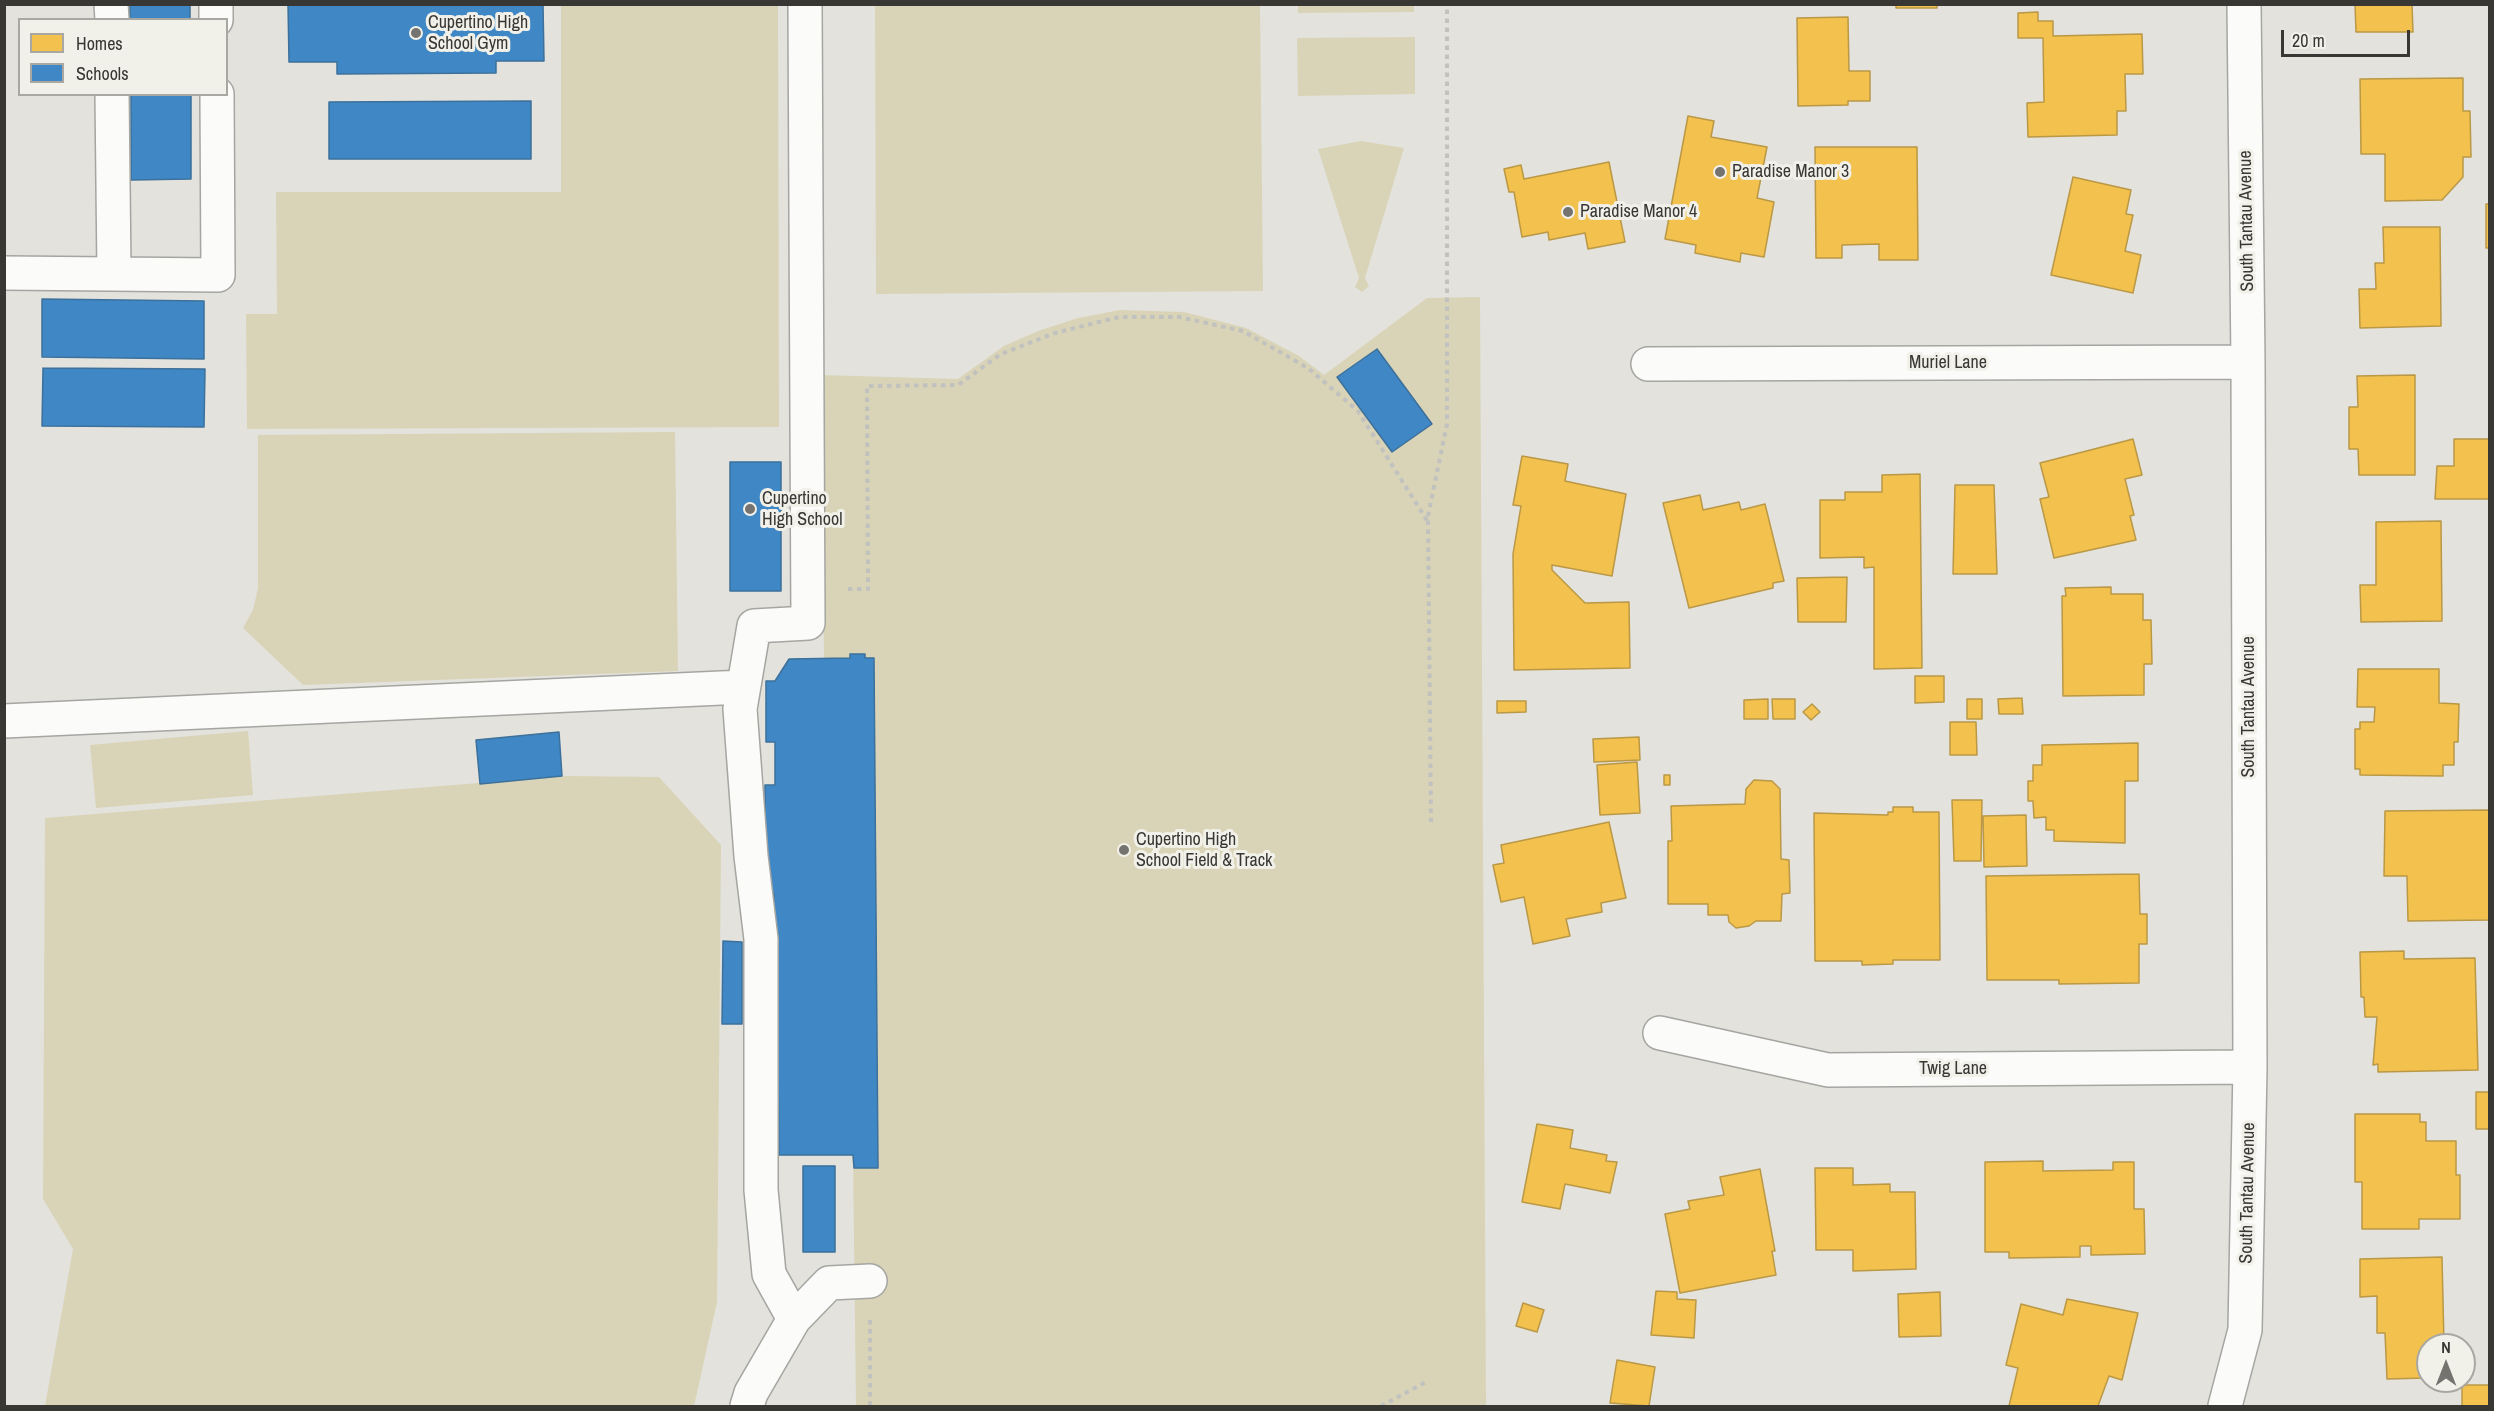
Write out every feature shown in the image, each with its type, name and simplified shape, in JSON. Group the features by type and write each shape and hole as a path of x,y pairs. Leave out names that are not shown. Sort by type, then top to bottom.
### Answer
{"street":[{"path":"794,1319 769,1274 761,1190 761,939 751,856 740,709 754,626 808,624 806,4"},
{"name":"South Tantau Avenue","path":"2225,1407 2245,1330 2250,1067 2248,362 2244,4"},
{"path":"112,96 114,273"},
{"path":"4,273 218,275 217,96"},
{"name":"Muriel Lane","path":"1648,364 2248,362"},
{"path":"4,721 743,687"},
{"name":"Twig Lane","path":"1660,1033 1828,1070 2250,1067"},
{"path":"747,1407 752,1393 794,1319 829,1283 870,1281"}],"path":[{"path":"1431,822 1428,522 1448,424 1447,4"},
{"path":"808,589 868,589 867,386 958,385 1001,354 1055,333 1119,317 1179,317 1243,331 1308,368 1358,411 1428,522"},
{"path":"870,1281 870,1407"},
{"path":"1381,1407 1426,1382"}],"shaded area":[{"path":"561,5 778,5 779,427 247,429 246,314 277,314 276,192 561,192"},
{"path":"875,5 1260,5 1263,291 876,294"},
{"path":"1298,5 1414,5 1414,12 1298,13"},
{"path":"1415,37 1415,94 1298,96 1297,38"},
{"path":"1361,141 1404,148 1365,278 1369,286 1362,292 1355,287 1359,278 1318,149"},
{"name":"Cupertino High School Field & Track","path":"1480,297 1486,1406 856,1406 853,1155 779,1155 777,955 774,954 774,895 766,895 775,785 775,742 766,742 766,681 775,681 789,659 824,658 821,375 958,379 1004,346 1038,331 1078,318 1120,310 1184,312 1246,328 1299,356 1324,375 1427,298"},
{"path":"675,432 678,671 303,685 243,628 253,610 258,588 258,435"},
{"path":"248,731 253,795 96,808 90,745"},
{"path":"565,776 659,777 721,845 717,1302 694,1406 45,1406 73,1249 43,1199 45,818"}],"building: Homes":[{"path":"1896,4 1937,4 1937,8 1896,8"},
{"path":"2355,4 2412,4 2413,32 2356,32"},
{"path":"2038,12 2038,21 2053,21 2053,36 2142,34 2143,74 2125,74 2126,111 2117,111 2117,135 2028,137 2027,103 2044,102 2043,38 2018,38 2018,13"},
{"path":"1848,17 1849,71 1870,71 1870,101 1848,101 1848,105 1798,106 1797,18"},
{"path":"2463,78 2463,111 2470,111 2471,157 2463,157 2463,177 2442,200 2385,201 2385,154 2361,154 2360,79"},
{"name":"Paradise Manor 3","path":"1688,116 1714,121 1711,137 1767,147 1757,198 1774,202 1764,257 1741,253 1740,262 1695,253 1696,245 1665,239"},
{"path":"1815,147 1917,147 1918,260 1879,260 1879,244 1842,245 1842,258 1816,258"},
{"name":"Paradise Manor 4","path":"1609,162 1625,242 1588,249 1585,233 1549,240 1548,232 1522,237 1514,192 1509,192 1504,169 1521,165 1524,179"},
{"path":"2073,177 2131,190 2126,214 2133,215 2125,251 2141,255 2133,293 2051,275"},
{"path":"2486,204 2490,204 2490,248 2486,248"},
{"path":"2383,227 2440,227 2441,326 2360,328 2359,289 2376,289 2375,263 2384,263"},
{"path":"2415,375 2415,475 2359,475 2358,449 2349,449 2349,407 2358,407 2357,376"},
{"path":"2133,439 2142,475 2125,479 2134,515 2130,516 2136,540 2054,558 2040,499 2049,497 2040,463"},
{"path":"2454,439 2490,439 2490,499 2435,499 2437,466 2454,466"},
{"path":"1522,456 1568,464 1565,481 1626,494 1612,576 1552,565 1552,570 1585,603 1629,602 1630,668 1514,670 1513,554 1521,506 1513,505"},
{"path":"1920,474 1922,668 1874,669 1874,567 1864,568 1864,557 1820,558 1820,500 1845,500 1845,492 1882,492 1882,475"},
{"path":"1955,485 1994,485 1997,574 1953,574"},
{"path":"1700,495 1703,510 1739,502 1741,510 1765,504 1784,581 1773,583 1773,588 1689,608 1663,503"},
{"path":"2441,521 2442,621 2361,622 2360,585 2376,585 2376,522"},
{"path":"1847,577 1846,622 1798,622 1797,578"},
{"path":"2111,587 2111,594 2143,594 2143,620 2151,620 2152,664 2144,664 2144,695 2063,696 2062,596 2066,596 2065,588"},
{"path":"2358,669 2439,669 2439,703 2459,704 2458,742 2454,742 2454,765 2443,765 2443,776 2360,775 2360,769 2355,769 2355,729 2360,729 2360,722 2374,722 2375,707 2357,707"},
{"path":"1915,676 1944,676 1944,702 1915,703"},
{"path":"2022,698 2023,714 1999,714 1998,699"},
{"path":"1768,699 1768,719 1744,719 1744,700"},
{"path":"1772,699 1795,699 1795,719 1773,719"},
{"path":"1967,699 1982,699 1982,719 1967,719"},
{"path":"1497,701 1526,701 1526,712 1497,713"},
{"path":"1812,704 1820,712 1811,720 1803,712"},
{"path":"1950,722 1976,722 1977,755 1950,755"},
{"path":"1639,737 1640,760 1594,762 1593,739"},
{"path":"2138,743 2138,781 2125,781 2125,843 2054,841 2054,830 2046,830 2046,817 2034,818 2033,801 2028,801 2028,781 2033,781 2033,765 2042,765 2042,745"},
{"path":"1637,762 1640,813 1600,815 1597,765"},
{"path":"1664,775 1670,775 1670,785 1664,785"},
{"path":"1754,780 1772,781 1780,789 1781,859 1789,860 1790,893 1782,894 1781,921 1756,921 1749,926 1736,928 1729,922 1728,915 1708,915 1708,904 1668,904 1668,841 1672,841 1671,806 1745,804 1746,789"},
{"path":"1952,800 1982,800 1981,861 1954,861"},
{"path":"1893,807 1913,807 1913,812 1939,812 1940,960 1893,960 1893,964 1862,965 1862,961 1815,961 1814,813 1888,815 1888,812 1893,812"},
{"path":"2490,810 2490,920 2408,921 2407,876 2384,876 2385,811"},
{"path":"2026,815 2027,866 1984,867 1983,816"},
{"path":"1609,822 1626,898 1601,903 1602,912 1566,919 1570,936 1533,944 1524,897 1501,902 1493,865 1504,863 1501,845"},
{"path":"2139,874 2140,914 2147,914 2147,944 2139,944 2139,983 2059,984 2059,980 1987,980 1986,876"},
{"path":"2404,951 2404,959 2475,958 2478,1070 2378,1072 2378,1064 2373,1065 2377,1017 2365,1017 2364,997 2361,997 2360,952"},
{"path":"2476,1092 2490,1092 2490,1129 2476,1129"},
{"path":"2355,1114 2420,1114 2420,1122 2426,1122 2426,1141 2456,1141 2456,1175 2460,1175 2460,1219 2419,1219 2419,1229 2362,1229 2362,1182 2355,1182"},
{"path":"1537,1124 1573,1130 1570,1148 1607,1155 1606,1161 1617,1162 1610,1193 1565,1184 1560,1209 1522,1202"},
{"path":"2043,1161 2043,1171 2113,1170 2113,1162 2134,1162 2134,1209 2144,1209 2145,1254 2091,1255 2091,1246 2080,1246 2080,1257 2009,1258 2009,1252 1985,1252 1985,1162"},
{"path":"1815,1168 1853,1168 1853,1185 1890,1184 1890,1192 1915,1192 1916,1269 1853,1271 1853,1250 1816,1250"},
{"path":"1760,1169 1775,1251 1772,1251 1776,1275 1680,1293 1665,1214 1690,1209 1688,1201 1724,1195 1720,1177"},
{"path":"2442,1257 2444,1333 2416,1333 2416,1378 2387,1379 2385,1333 2377,1333 2377,1296 2360,1297 2360,1259"},
{"path":"1656,1291 1677,1292 1677,1299 1696,1300 1694,1338 1651,1335"},
{"path":"1940,1292 1941,1336 1899,1337 1898,1294"},
{"path":"2067,1299 2138,1313 2122,1380 2109,1376 2098,1406 2009,1406 2018,1368 2006,1365 2021,1304 2063,1315"},
{"path":"1523,1303 1544,1310 1537,1332 1516,1326"},
{"path":"1617,1360 1655,1367 1649,1406 1610,1403"},
{"path":"2476,1385 2490,1385 2490,1406 2462,1406 2462,1393 2476,1393"}],"building: Schools":[{"path":"130,4 190,4 190,18 130,18"},
{"name":"Cupertino High School Gym","path":"288,4 543,4 544,61 496,61 496,73 337,74 337,62 289,62"},
{"path":"131,96 191,96 191,179 131,180"},
{"path":"531,101 531,159 329,159 329,102"},
{"path":"42,299 204,301 204,359 42,357"},
{"path":"1377,349 1432,424 1392,452 1337,377"},
{"path":"43,368 205,369 204,427 42,426"},
{"path":"730,462 781,462 781,591 730,591"},
{"path":"850,654 865,654 865,658 874,658 878,1168 854,1168 853,1155 779,1155 777,954 774,954 774,894 766,895 765,785 775,785 775,742 766,742 766,681 775,681 789,659 850,658"},
{"path":"559,732 562,776 480,784 476,740"},
{"path":"723,941 742,942 742,1024 722,1024"},
{"path":"803,1166 835,1166 835,1252 803,1252"}],"place":[{"name":"Cupertino High School Gym","path":"416,33"},
{"name":"Paradise Manor 3","path":"1720,172"},
{"name":"Paradise Manor 4","path":"1568,212"},
{"name":"Cupertino High School","path":"750,509"},
{"name":"Cupertino High School Field & Track","path":"1124,850"}]}
